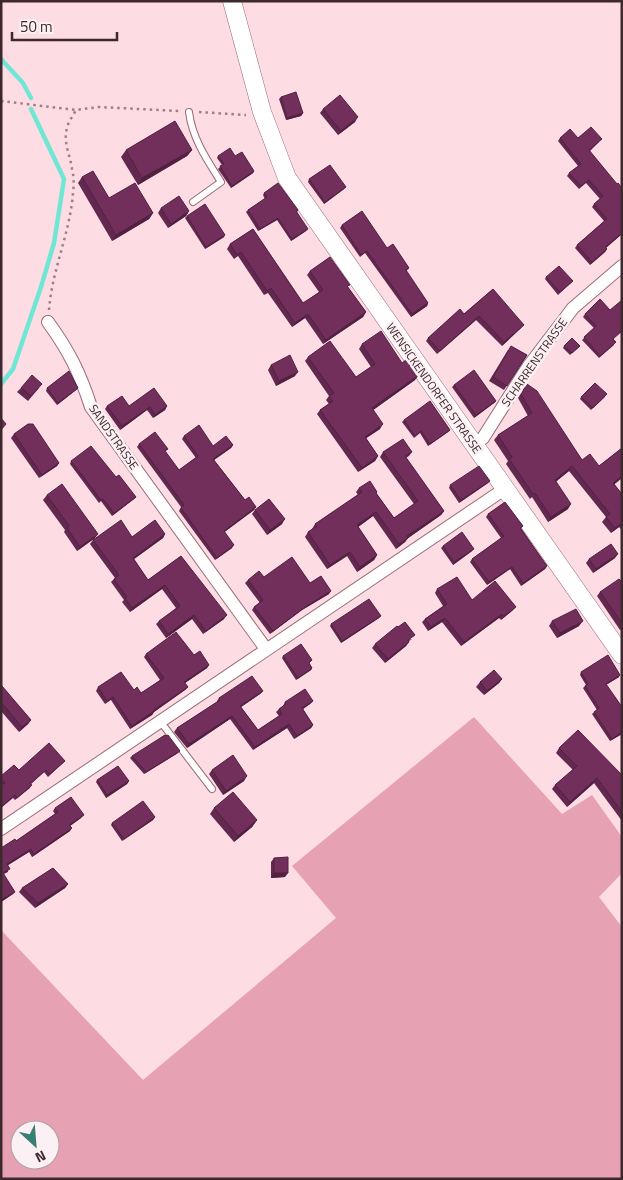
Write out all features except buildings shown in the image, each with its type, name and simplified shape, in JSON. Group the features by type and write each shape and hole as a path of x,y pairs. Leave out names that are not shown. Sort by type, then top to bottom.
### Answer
{"main road":[{"name":"WENSICKENDORFER STRASSE","path":"232,1 257,114 287,178 622,655"}],"street":[{"name":"SCHARRENSTRASSE","path":"474,444 483,438 528,367 572,308 622,266"},
{"name":"SANDSTRASSE","path":"48,322 64,345 81,376 91,408 266,649"},
{"path":"1,829 506,488"}],"lane":[{"path":"189,112 191,126 203,153 221,182 193,202"},
{"path":"160,721 212,789"}],"path":[{"path":"1,101 76,110 99,107 257,114"},
{"path":"48,322 50,296 68,223 73,192 73,170 66,144 67,127 76,110"}],"shaded area":[{"path":"474,717 562,814 592,795 622,837 622,873 599,897 622,927 622,1179 1,1179 1,930 143,1080 336,918 292,866"}],"waterway":[{"path":"1,59 23,83 31,98"},
{"path":"1,384 13,369 41,287 54,243 64,179 31,109"}]}
